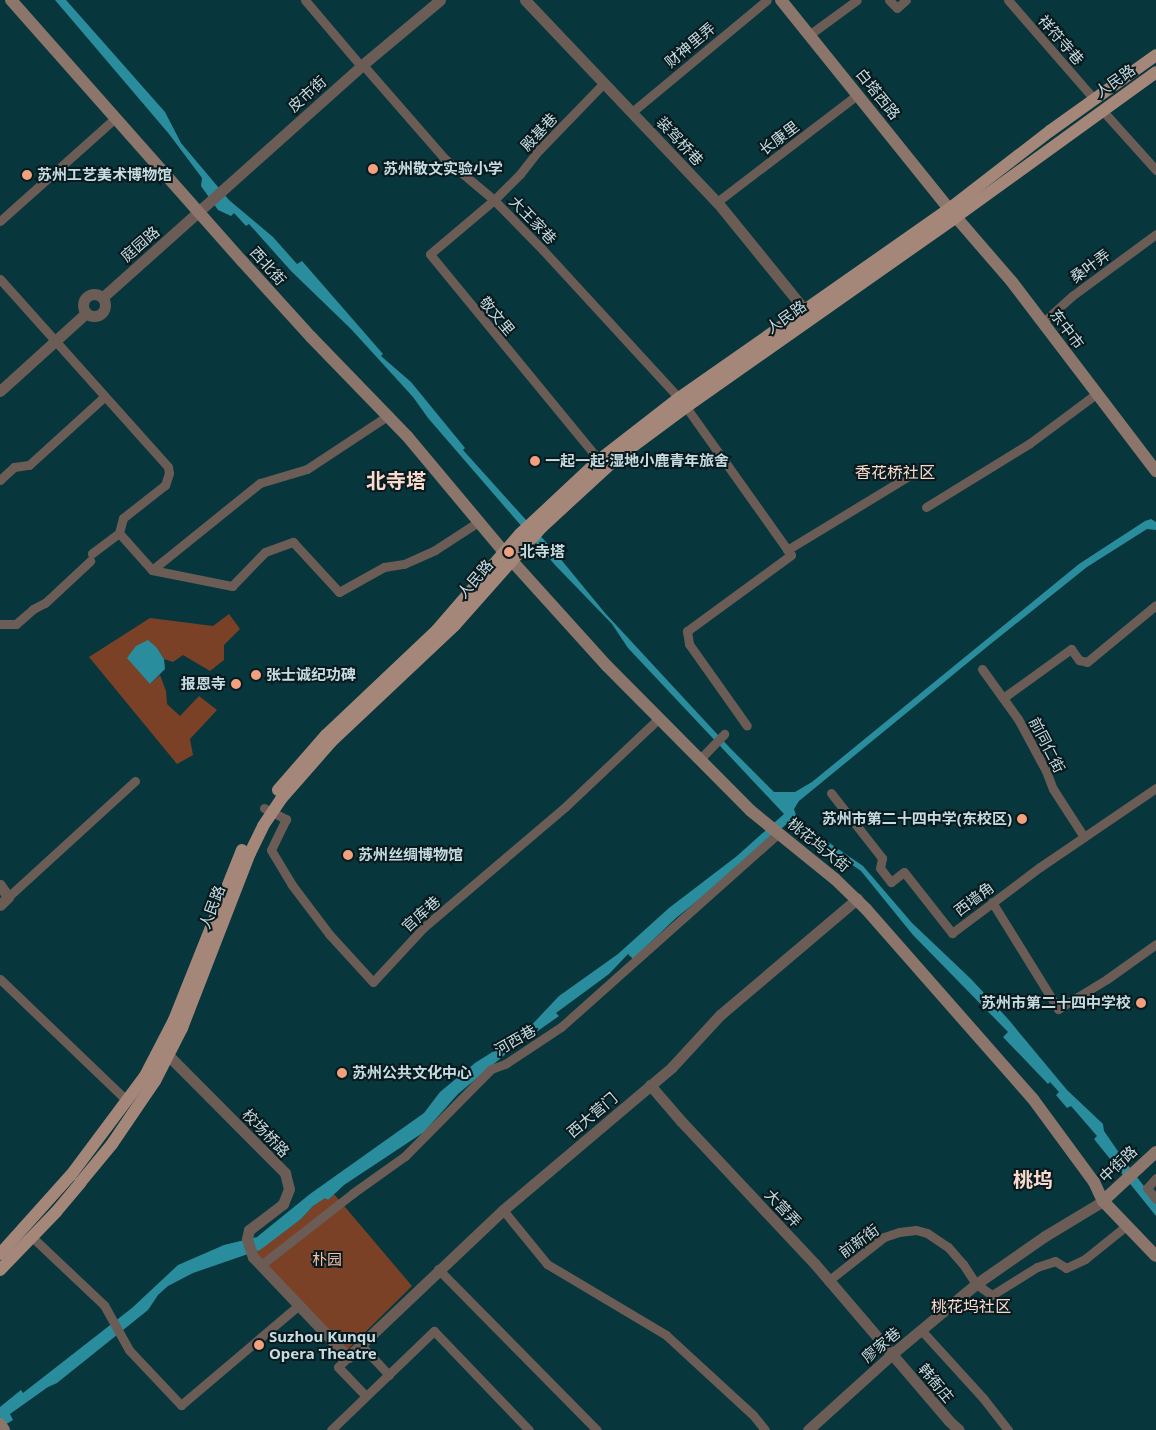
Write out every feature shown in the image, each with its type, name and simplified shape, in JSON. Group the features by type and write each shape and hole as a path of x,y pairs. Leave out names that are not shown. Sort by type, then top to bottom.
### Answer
{"main road":[{"name":"西北街","path":"11,0 198,213 311,337 389,415 508,556"},
{"name":"白塔西路","path":"781,0 953,213"},
{"name":"人民路","path":"538,523 683,402 804,309 953,213 1094,99 1156,55"},
{"name":"人民路","path":"0,1270 56,1212 112,1144 154,1081 165,1051 197,991 268,810 331,742 455,625 508,556 538,523 599,460 1156,72"},
{"name":"东中市","path":"953,213 998,265 1156,471"},
{"name":"桃花坞大街","path":"508,556 607,666 700,760 775,830 828,872 857,899 1038,1106 1094,1182 1110,1194 1156,1245"},
{"name":"人民路","path":"0,1254 71,1175 165,1051"},
{"name":"中街路","path":"1110,1194 1156,1152"},
{"name":"桃花坞大街","path":"1110,1194 1126,1226 1156,1256"},
{"path":"0,1424 4,1430"}],"street":[{"name":"大王家巷","path":"305,0 444,158 494,200 683,402 787,550"},
{"name":"皮市街","path":"198,213 362,65 440,0"},
{"name":"装驾桥巷","path":"525,0 717,202 804,309"},
{"name":"财神里弄","path":"632,112 767,0"},
{"path":"809,35 856,0"},
{"path":"889,0 897,8 906,0"},
{"name":"祥符寺巷","path":"1008,0 1094,99"},
{"name":"殿基巷","path":"494,200 520,174 538,150 604,83"},
{"name":"长康里","path":"717,202 857,95"},
{"path":"1102,110 1156,170"},
{"path":"0,221 115,118"},
{"name":"敬文里","path":"494,200 430,254 599,460"},
{"name":"庭园路","path":"103,297 198,213"},
{"name":"桑叶弄","path":"1042,323 1072,296 1156,234"},
{"path":"0,279 56,339 104,397 168,467 169,473 165,485 123,518 119,533 91,557 45,603 33,609 16,624 0,624"},
{"path":"95,294 103,297 106,306 102,313 94,316 86,313 83,304 87,296 95,294"},
{"path":"0,391 86,313"},
{"path":"926,507 1030,443 1096,394"},
{"path":"0,480 14,467 29,465 104,397"},
{"path":"152,570 260,483 307,469 389,415"},
{"path":"747,726 689,644 688,631 791,555 787,550 907,477"},
{"path":"119,533 152,570 232,586 266,552 293,542 339,592 384,567 404,564 435,550 478,522"},
{"path":"1003,698 1072,650 1079,660 1087,662 1156,605"},
{"name":"前同仁街","path":"982,669 1003,698 1029,740 1053,789 1084,837"},
{"name":"官库巷","path":"268,810 286,818 271,850 292,885 329,934 373,982 424,927 558,814 659,718"},
{"path":"700,760 724,734"},
{"path":"0,885 4,901 135,781"},
{"name":"西墙角","path":"831,793 882,858 880,868 891,882 904,872 952,933 992,902 1156,788"},
{"name":"河西巷","path":"257,1261 405,1156 491,1069 505,1064 561,1027 775,830"},
{"name":"西大营门","path":"348,1357 438,1269 503,1210 672,1067 720,1015 857,899"},
{"path":"992,902 1058,1009 1108,979 1156,944"},
{"path":"0,979 127,1101"},
{"name":"校场桥路","path":"165,1051 285,1173 289,1189 283,1204 249,1230 246,1239 257,1261 348,1357"},
{"name":"大营弄","path":"650,1085 892,1354"},
{"path":"1156,1178 1146,1188 1156,1199"},
{"name":"廖家巷","path":"808,1430 892,1354 922,1331 976,1284 1110,1194"},
{"path":"503,1210 547,1264 666,1335 753,1415 765,1430"},
{"path":"976,1284 992,1295 1038,1267 1055,1261 1066,1268 1085,1259 1126,1226"},
{"name":"前新街","path":"828,1281 884,1237 899,1232 916,1230 927,1233 948,1247 976,1284"},
{"path":"32,1237 104,1305 129,1350 181,1405 299,1305"},
{"path":"438,1269 597,1430"},
{"path":"331,1430 434,1331 529,1430"},
{"path":"922,1331 983,1398 1008,1430"},
{"path":"361,1345 389,1374"},
{"name":"韩衙庄","path":"892,1354 949,1421 959,1430"},
{"path":"348,1357 338,1367 366,1396"}],"green space":[{"path":"229,614 240,629 224,645 224,660 210,671 183,655 173,662 164,659 157,648 150,684 160,675 166,691 167,704 180,716 199,696 217,710 190,739 193,755 177,764 89,657 150,618 213,626"},
{"name":"朴园","path":"334,1194 412,1286 346,1351 253,1254 301,1219 325,1197 328,1200"}],"water":[{"path":"55,0 66,0 165,112 181,143 229,200 273,237 297,264 302,261 383,354 381,356 411,382 465,448 463,450 554,551 605,613 730,748 774,792 795,792 812,782 1079,564 1145,521 1151,519 1156,522 1156,530 1147,529 1087,567 993,642 799,801 794,809 796,815 793,818 863,866 912,923 971,979 1008,1019 1067,1090 1103,1124 1104,1131 1156,1202 1156,1216 1094,1139 1097,1136 1071,1106 1067,1108 1056,1095 1059,1092 1050,1082 1048,1084 1003,1037 1008,1032 913,935 861,871 790,821 733,872 676,918 633,959 628,954 609,974 556,1013 559,1016 508,1052 458,1094 424,1132 344,1185 328,1200 325,1198 313,1206 301,1219 260,1250 193,1273 168,1286 158,1295 148,1310 57,1383 48,1387 10,1414 13,1420 0,1428 0,1407 21,1390 23,1393 132,1308 178,1265 224,1245 257,1237 310,1194 424,1113 440,1092 475,1063 527,1030 559,996 618,954 669,908 737,856 784,814 628,648 612,624 555,565 428,418 413,397 351,329 291,271 249,224 246,226 234,213 231,216 218,210 201,186 202,178 169,134"},
{"path":"148,640 157,648 164,659 165,669 150,684 127,658 136,646"}],"place":[{"name":"苏州敬文实验小学","path":"373,169"},
{"name":"苏州工艺美术博物馆","path":"27,175"},
{"name":"一起一起·湿地小鹿青年旅舍","path":"535,461"},
{"name":"北寺塔","path":"509,552"},
{"name":"张士诚纪功碑","path":"256,675"},
{"name":"报恩寺","path":"236,684"},
{"name":"苏州市第二十四中学(东校区)","path":"1022,819"},
{"name":"苏州丝绸博物馆","path":"348,855"},
{"name":"苏州市第二十四中学校","path":"1141,1003"},
{"name":"苏州公共文化中心","path":"342,1073"},
{"name":"Suzhou Kunqu Opera Theatre","path":"259,1345"}],"district":[{"name":"香花桥社区","path":"895,472"},
{"name":"北寺塔","path":"396,480"},
{"name":"桃坞","path":"1033,1179"},
{"name":"桃花坞社区","path":"971,1306"}]}
